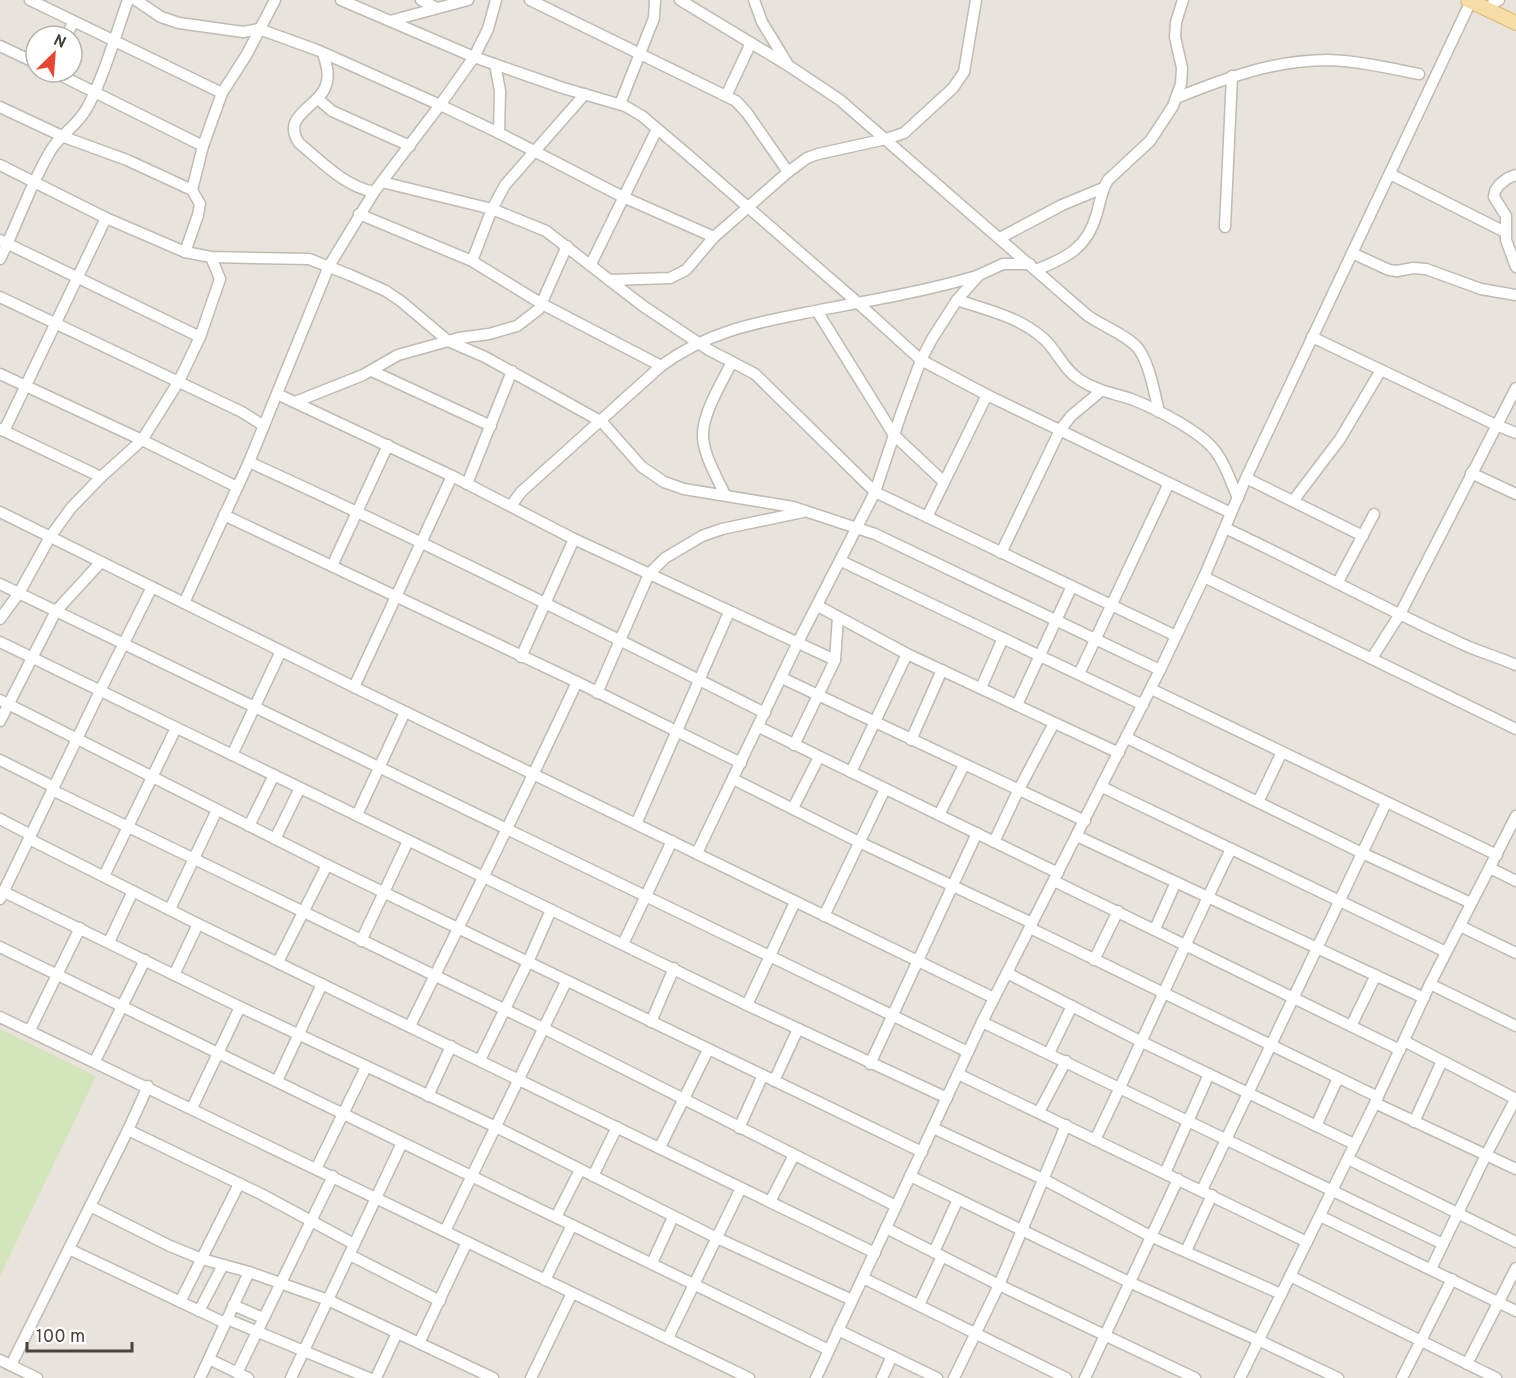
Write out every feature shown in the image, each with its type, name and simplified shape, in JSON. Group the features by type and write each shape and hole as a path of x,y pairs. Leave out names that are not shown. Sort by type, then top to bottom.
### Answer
{"main road":[{"path":"1470,1 1516,23"},
{"path":"1493,1 1516,14"}],"street":[{"path":"30,0 73,23 222,93"},
{"path":"0,259 4,242 53,148 81,118 94,93 128,0"},
{"path":"136,0 161,17 179,23 243,32 259,29 323,53 441,105 623,197 714,237"},
{"path":"192,190 203,146 222,93 247,54 275,0"},
{"path":"421,0 437,8"},
{"path":"390,21 468,0"},
{"path":"184,603 249,462 329,266 374,192 441,105 474,57 489,29 495,0"},
{"path":"530,0 726,96 741,106 788,172"},
{"path":"620,104 654,18 655,0"},
{"path":"680,0 789,66 840,100 1096,322 1128,339 1143,356 1159,412"},
{"path":"754,0 762,22 789,66"},
{"path":"609,280 670,278 678,275 686,270 714,237 807,158 886,140 906,131 953,88 964,72 976,0"},
{"path":"511,506 521,492 662,366 687,348 733,329 755,323 938,287 979,275 1003,264 1033,267 1057,261 1084,244 1091,233 1103,188 1113,174 1141,152 1160,129 1176,98 1182,68 1175,37 1183,0"},
{"path":"345,1 474,57 554,85 620,104 642,116 921,360 1231,513"},
{"path":"816,1378 982,1022 1160,670 1204,577 1246,478 1470,1"},
{"path":"726,96 751,43"},
{"path":"0,46 24,57"},
{"path":"323,53 328,78 326,87 318,99 302,110 294,132 296,138 299,143 348,183 361,190 374,192"},
{"path":"1176,98 1232,76 1265,67 1297,62 1329,60 1419,74"},
{"path":"495,64 500,91 499,133"},
{"path":"1225,227 1232,76"},
{"path":"77,84 203,146"},
{"path":"471,261 492,209 505,185 585,94"},
{"path":"318,99 332,111 410,146"},
{"path":"0,107 63,137 136,164 192,190 200,204 185,252"},
{"path":"591,264 657,129"},
{"path":"0,165 106,218 185,252 211,257 299,258 329,266 386,291 448,341 512,371 602,422 642,467 653,476 673,486 793,507 875,534 1160,670"},
{"path":"1390,174 1505,232"},
{"path":"1516,175 1503,181 1495,191 1496,203 1506,216 1507,247 1516,267"},
{"path":"382,182 492,209 533,224 591,264 626,294 698,343 755,374 875,492 1176,636"},
{"path":"1000,238 1062,205 1103,188"},
{"path":"359,214 471,261 542,304 662,366"},
{"path":"101,477 2,430 26,386 106,218"},
{"path":"4,242 200,337"},
{"path":"295,402 372,371 398,355 448,341 518,327 534,315 542,304 567,246"},
{"path":"1353,253 1389,270 1397,272 1413,268 1426,269 1480,289 1516,295"},
{"path":"0,619 19,593 50,537 71,508 142,440 179,381 200,337 220,279 211,257"},
{"path":"698,853 798,642 875,492 921,360 957,300 979,275"},
{"path":"0,297 151,370 179,381 242,412 264,426"},
{"path":"957,300 1008,317 1030,328 1052,346 1062,364 1071,374 1101,391 1130,399 1159,412 1208,443 1221,459 1238,498"},
{"path":"817,311 894,435 944,482"},
{"path":"1312,338 1516,433"},
{"path":"725,495 705,448 703,434 708,413 732,362"},
{"path":"1293,501 1340,439 1381,370"},
{"path":"372,371 491,426"},
{"path":"467,484 512,371"},
{"path":"0,374 237,487"},
{"path":"1372,658 1400,614 1516,388"},
{"path":"1001,552 1060,430 1071,416 1101,391"},
{"path":"277,393 452,476 574,539 835,660"},
{"path":"927,517 987,394"},
{"path":"332,566 388,445"},
{"path":"249,462 421,542 765,713"},
{"path":"1471,473 1516,494"},
{"path":"354,687 452,476"},
{"path":"1246,478 1363,536"},
{"path":"1079,674 1169,483"},
{"path":"0,512 994,998"},
{"path":"597,693 649,574 665,558 702,536 722,529 806,512"},
{"path":"1338,582 1374,514"},
{"path":"224,515 577,682 741,763"},
{"path":"1225,528 1400,614 1516,665"},
{"path":"521,657 574,539"},
{"path":"841,561 1143,705"},
{"path":"0,721 4,702 56,611 101,562"},
{"path":"1204,577 1516,729"},
{"path":"0,584 969,1052"},
{"path":"1017,705 1072,586"},
{"path":"152,587 3,888 174,975 428,1095 673,1217 852,1300"},
{"path":"818,606 907,654 1119,753"},
{"path":"636,824 729,612"},
{"path":"794,745 835,660 838,617"},
{"path":"981,688 1003,638"},
{"path":"0,642 747,1005 947,1098"},
{"path":"232,755 281,651"},
{"path":"851,772 907,654"},
{"path":"911,740 942,670"},
{"path":"782,678 1085,821"},
{"path":"410,1026 482,876 534,775 577,682"},
{"path":"1151,688 1497,855"},
{"path":"4,702 327,865 922,1152"},
{"path":"357,816 405,712"},
{"path":"994,842 1054,723"},
{"path":"759,727 977,833 1118,911 1293,999 1351,1026 1442,1061 1516,1099 1431,1269"},
{"path":"104,876 176,728"},
{"path":"1127,738 1362,853 1471,903"},
{"path":"1258,802 1282,752"},
{"path":"793,808 819,757"},
{"path":"0,760 128,827 543,1028 896,1206"},
{"path":"939,815 964,765"},
{"path":"249,826 274,775"},
{"path":"733,779 954,887 1094,960 1338,1078 1414,1122 1516,1169"},
{"path":"1102,787 1446,952"},
{"path":"275,839 300,788"},
{"path":"824,916 885,789"},
{"path":"1186,1251 1225,1139 1386,803"},
{"path":"170,909 217,810"},
{"path":"1240,1378 1348,1159 1430,984 1516,816"},
{"path":"0,819 30,837 198,924 875,1253"},
{"path":"870,1064 954,887 977,833"},
{"path":"1077,836 1424,998"},
{"path":"361,941 408,841"},
{"path":"623,944 672,841"},
{"path":"1095,1140 1231,849"},
{"path":"278,962 327,865"},
{"path":"1490,868 1516,881"},
{"path":"1155,929 1176,882"},
{"path":"109,942 133,891"},
{"path":"747,1005 795,902"},
{"path":"480,1060 551,910"},
{"path":"1094,960 1118,911"},
{"path":"174,975 198,924"},
{"path":"1460,926 1516,953"},
{"path":"30,1030 80,928"},
{"path":"0,947 829,1350"},
{"path":"95,1061 145,960"},
{"path":"651,1022 674,968"},
{"path":"1007,973 1142,1042 1354,1144"},
{"path":"1351,1026 1376,975"},
{"path":"445,1231 566,982"},
{"path":"277,1081 322,984"},
{"path":"1430,984 1516,1026"},
{"path":"1049,1053 1072,1006"},
{"path":"192,1108 240,1007"},
{"path":"0,1017 148,1086 749,1378"},
{"path":"982,1022 1443,1244"},
{"path":"774,1080 798,1029"},
{"path":"428,1095 451,1046"},
{"path":"660,1147 708,1050"},
{"path":"1039,1112 1065,1061"},
{"path":"1414,1122 1442,1061"},
{"path":"316,1169 366,1067"},
{"path":"958,1074 1307,1242"},
{"path":"1165,1173 1209,1074"},
{"path":"739,1128 763,1075"},
{"path":"1316,1126 1338,1078"},
{"path":"11,1365 148,1086"},
{"path":"954,1378 999,1285 1066,1125"},
{"path":"593,1176 617,1127"},
{"path":"933,1128 1042,1179 1150,1236 1281,1294"},
{"path":"128,1130 354,1244"},
{"path":"291,1378 402,1143"},
{"path":"770,1202 794,1155"},
{"path":"1348,1159 1516,1242"},
{"path":"556,1217 580,1170"},
{"path":"237,1372 333,1176"},
{"path":"910,1176 1129,1282 1338,1378"},
{"path":"1085,1378 1178,1179"},
{"path":"180,1302 239,1184"},
{"path":"668,1338 741,1188"},
{"path":"919,1305 958,1199"},
{"path":"90,1206 170,1246 202,1259 249,1272 328,1300 493,1378"},
{"path":"1320,1216 1516,1311"},
{"path":"652,1263 673,1217"},
{"path":"545,1280 572,1225"},
{"path":"886,1227 999,1285 1195,1378"},
{"path":"419,1343 467,1242"},
{"path":"69,1249 199,1311 257,1331 369,1378"},
{"path":"350,1255 440,1301"},
{"path":"199,1311 223,1265"},
{"path":"1467,1364 1516,1268"},
{"path":"200,1378 249,1272"},
{"path":"1290,1276 1496,1378"},
{"path":"862,1278 1066,1378"},
{"path":"1402,1378 1452,1279"},
{"path":"531,1378 573,1293"},
{"path":"233,1305 263,1318"},
{"path":"838,1330 936,1378"},
{"path":"376,1378 398,1333"},
{"path":"882,1378 892,1356"},
{"path":"209,1359 248,1378"},
{"path":"0,1360 38,1378"}],"shaded area":[{"path":"0,0 1516,0 1516,1378 0,1378"}],"green space":[{"path":"0,1029 96,1076 0,1276"}]}
